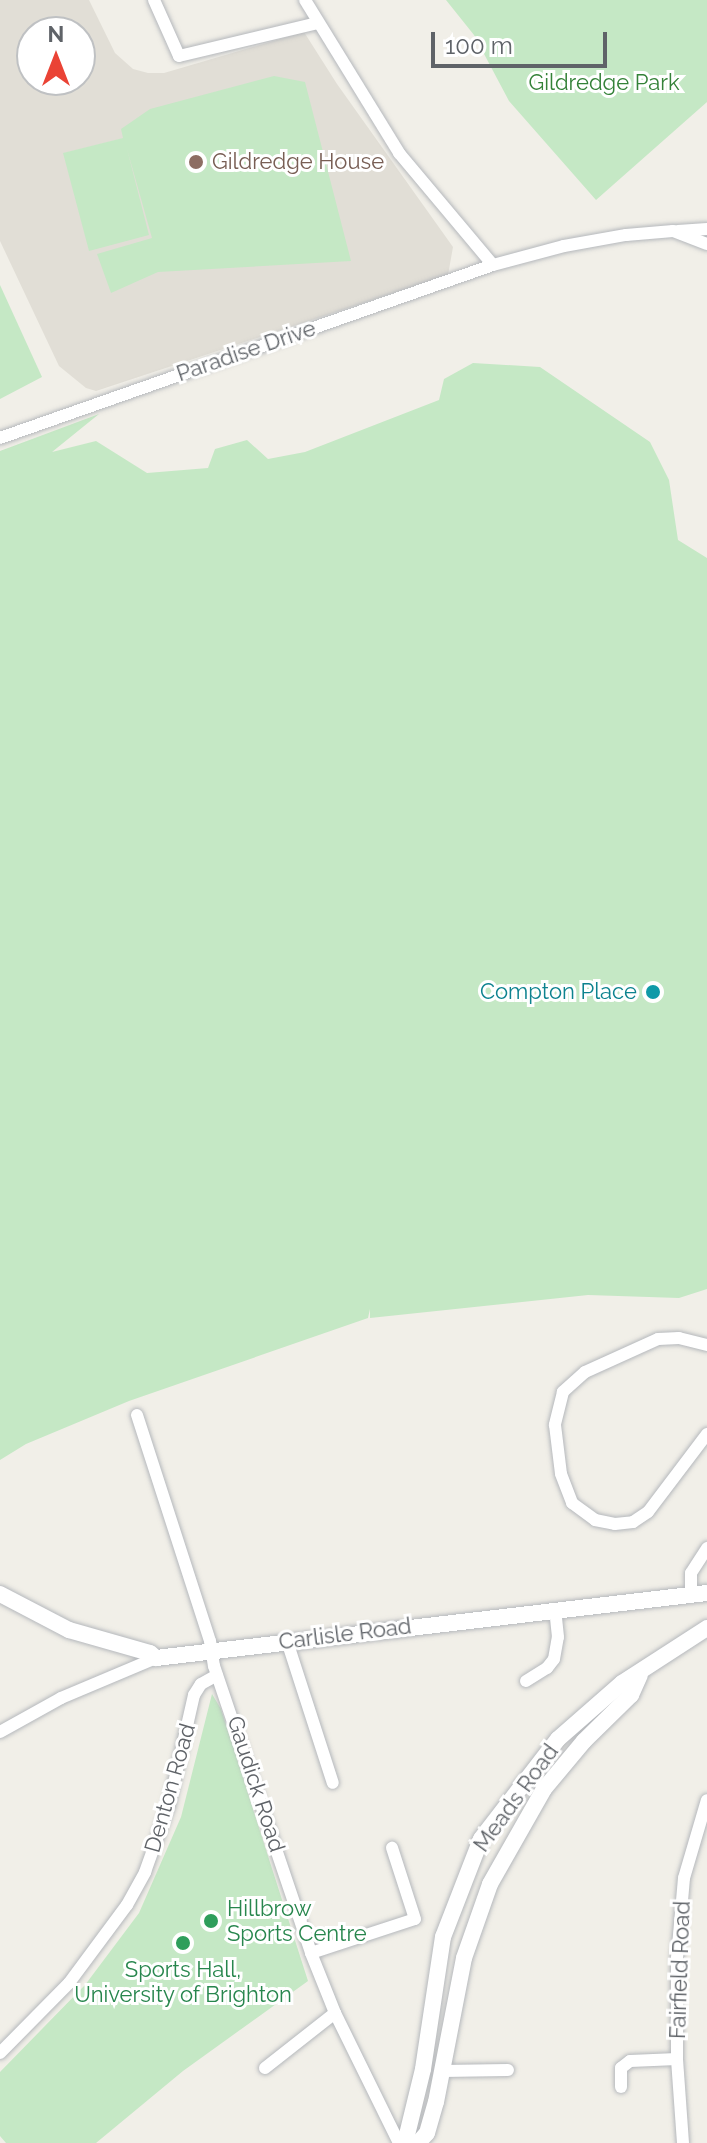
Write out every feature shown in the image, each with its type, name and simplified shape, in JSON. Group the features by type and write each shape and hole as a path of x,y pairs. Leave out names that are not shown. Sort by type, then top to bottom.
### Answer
{"street":[{"path":"154,0 179,56 317,23"},
{"path":"305,0 399,153 493,265"},
{"name":"Paradise Drive","path":"0,438 493,265 564,246 707,229"},
{"path":"673,231 707,244"},
{"path":"707,1345 679,1338 658,1339 585,1372 563,1392 555,1425 561,1474 572,1503 595,1520 615,1524 633,1522 655,1505 707,1434"},
{"name":"Gaudick Road","path":"137,1415 217,1675 311,1953 335,2013 399,2143"},
{"path":"699,1593 691,1573 707,1548"},
{"name":"Carlisle Road","path":"0,1732 73,1693 156,1658 699,1593"},
{"path":"0,1594 69,1630 150,1653 156,1658"},
{"path":"526,1681 547,1668 554,1659 558,1637 555,1609"},
{"name":"Meads Road","path":"405,2143 423,2069 443,1937 481,1839 558,1739 622,1683 640,1675 663,1655 707,1628"},
{"path":"287,1641 333,1783"},
{"name":"Denton Road","path":"0,2053 69,1983 127,1905 145,1872 169,1805 194,1695 201,1684 217,1675"},
{"name":"Meads Road","path":"418,2143 427,2133 470,1935 499,1866 544,1789 584,1741 631,1695 640,1675"},
{"name":"Fairfield Road","path":"683,2143 677,2059 677,1958 684,1878 707,1800"},
{"path":"311,1953 415,1919 392,1848"},
{"path":"265,2068 335,2013"},
{"path":"621,2087 621,2068 630,2061 677,2059"},
{"path":"442,2071 508,2070"}],"shaded area":[{"name":"Gildredge House","path":"0,0 89,0 115,53 133,69 148,73 164,73 304,32 337,84 453,247 448,275 96,391 86,388 59,366 0,241"}],"green space":[{"name":"Gildredge Park","path":"446,0 707,0 707,102 596,200 509,101 474,35"},
{"path":"274,76 305,82 351,261 158,272 111,293 97,254 152,238 127,149 149,235 89,251 63,153 123,138 121,129 150,109"},
{"path":"0,285 42,377 0,399"},
{"path":"473,363 540,367 650,442 669,480 678,540 707,558 707,1289 679,1298 588,1295 370,1318 370,1309 368,1318 129,1401 26,1444 0,1460 0,451 99,414 52,452 96,441 147,473 208,468 215,449 247,440 268,459 305,452 439,400 444,379"},
{"name":"Hillbrow Sports Centre","path":"212,1694 221,1709 308,1981 183,2071 96,2143 6,2143 0,2136 0,2072 85,1985 139,1913 181,1817"}],"place":[{"name":"Gildredge House","path":"196,162"},
{"name":"Compton Place","path":"653,992"},
{"name":"Hillbrow Sports Centre","path":"211,1921"},
{"name":"Sports Hall, University of Brighton","path":"183,1943"}]}
